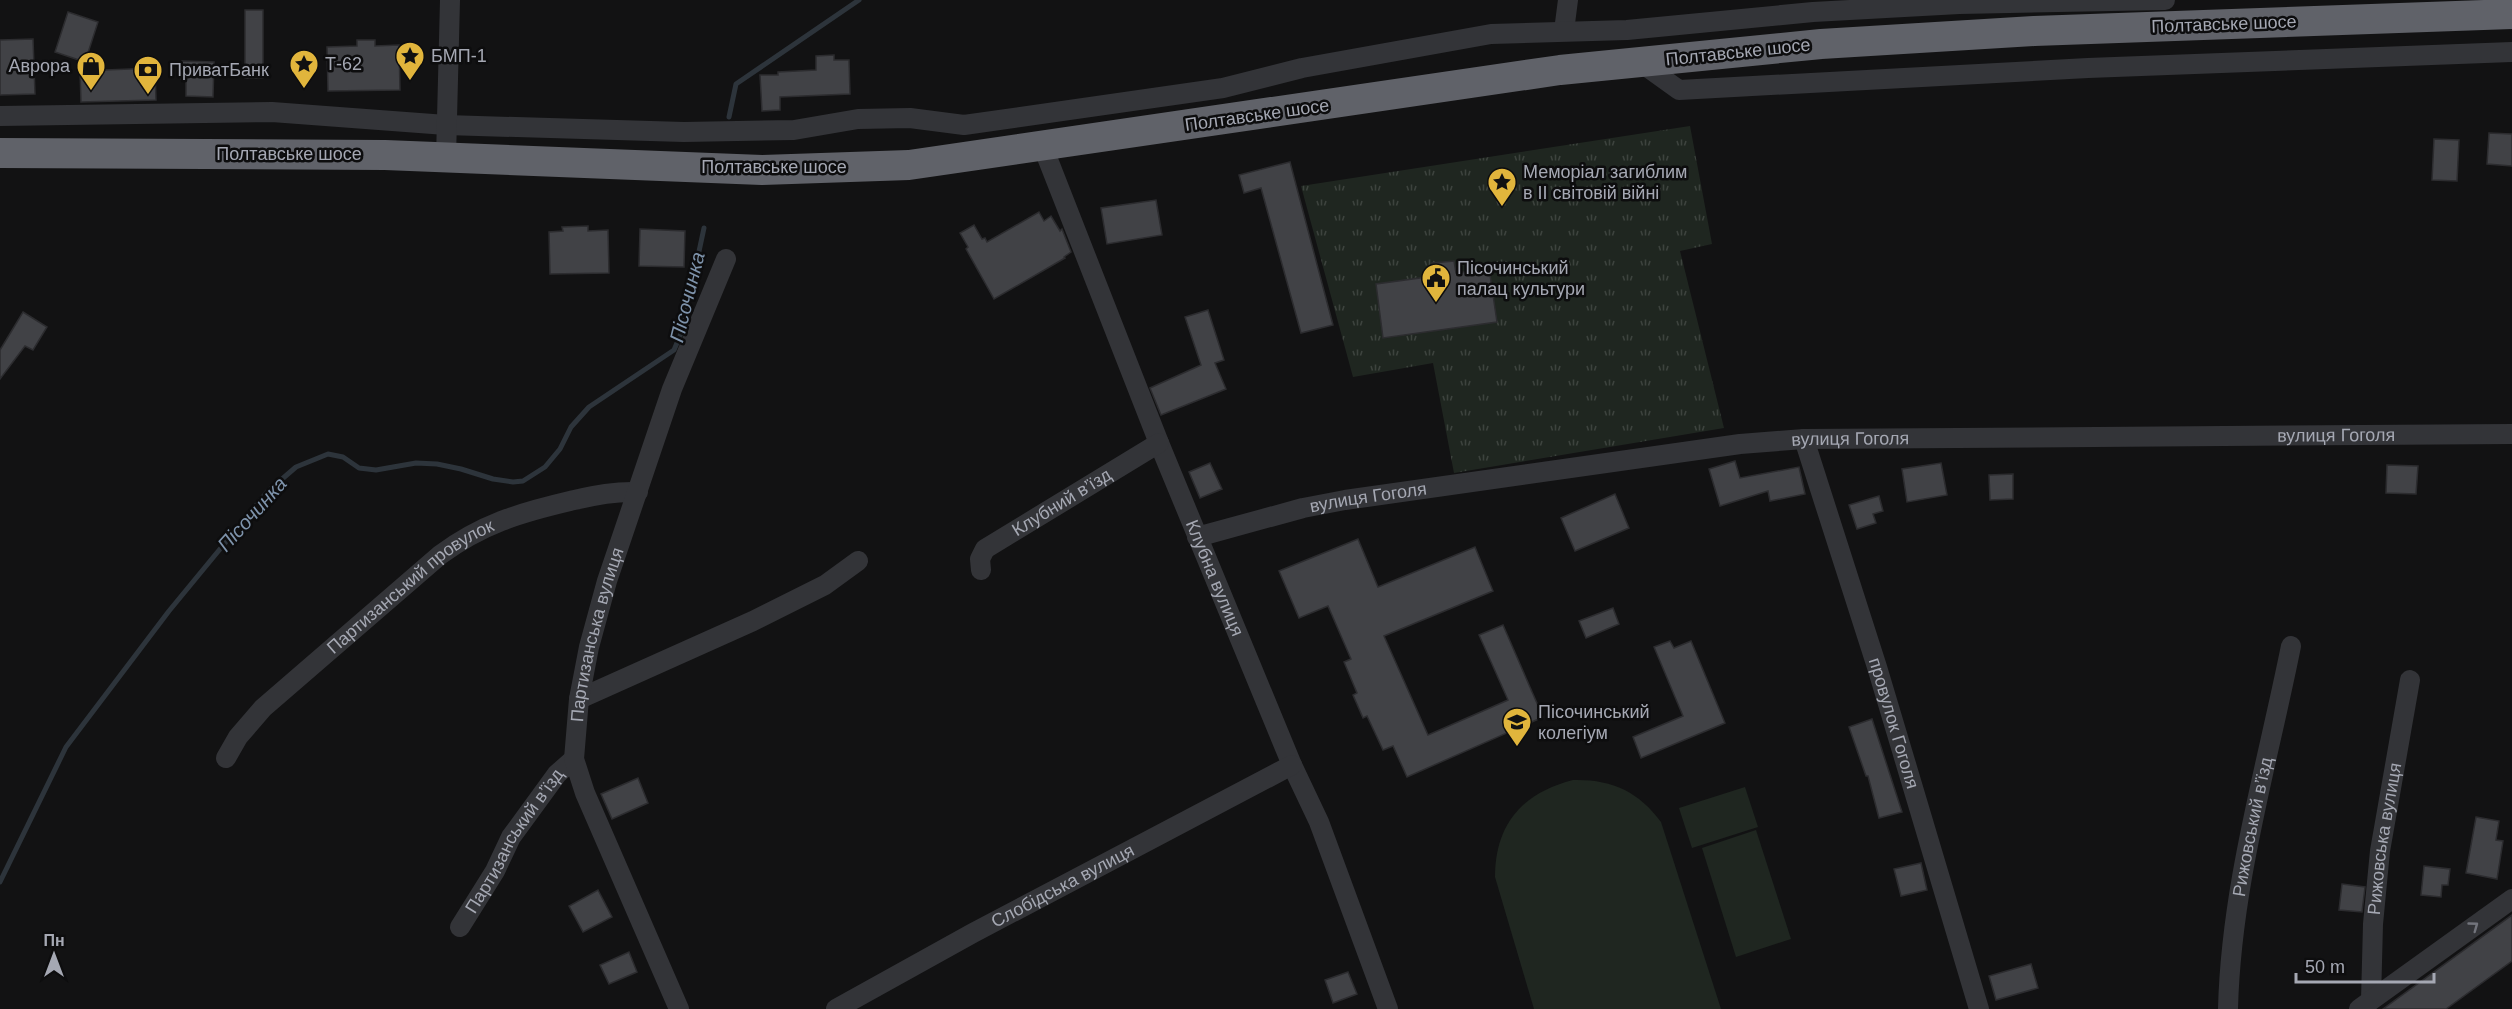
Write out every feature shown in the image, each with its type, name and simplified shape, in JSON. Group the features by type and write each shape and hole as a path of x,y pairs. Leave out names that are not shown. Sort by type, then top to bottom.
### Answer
{"highway":[{"name":"Полтавське шосе","path":"0,153 385,155 762,170 909,165 1548,71 1821,44 2034,31 2512,14"}],"street":[{"path":"446,158 450,0"},
{"path":"1564,31 1568,0"},
{"path":"0,116 272,112 446,125 760,132 794,130 858,119 910,117 964,125 1223,88 1302,68 1446,40 1491,34 1627,30 1813,12 1959,4 2166,0"},
{"path":"1640,62 1679,90 2088,68 2512,52"},
{"name":"Клубна вулиця","path":"1043,147 1197,537 1292,765 1319,822 1388,1009"},
{"name":"Партизанська вулиця","path":"680,1009 585,793 574,759 579,699 589,647 608,581 672,389 726,259"},
{"name":"вулиця Гоголя","path":"1197,537 1303,508 1345,500 1740,444 1804,439 2512,434"},
{"name":"провулок Гоголя","path":"1804,439 1980,1009"},
{"name":"Клубний в’їзд","path":"981,570 980,559 985,549 1159,443"},
{"name":"Партизанський провулок","path":"226,758 238,736 263,708 440,555 464,537 492,523 521,513 607,493 638,492"},
{"path":"579,699 753,621 825,585 858,561"},
{"name":"Рижовський в’їзд","path":"2228,1009 2229,975 2237,904 2291,646"},
{"name":"Рижовська вулиця","path":"2365,1004 2380,851 2410,680"},
{"name":"Партизанський в’їзд","path":"460,927 495,871 511,837 556,774 574,759"},
{"name":"Слобідська вулиця","path":"836,1009 973,933 1292,765"},
{"name":"Рижовська вулиця","path":"2365,1004 2512,898"}],"green space":[{"path":"1690,126 1712,244 1680,251 1724,428 1454,473 1433,363 1353,377 1301,186"},
{"path":"1573,780 1600,782 1623,789 1643,802 1661,822 1721,1009 1534,1009 1495,877 1496,858 1506,827 1515,814 1539,793"},
{"path":"1745,787 1758,827 1692,848 1679,808"},
{"path":"1756,830 1791,939 1736,957 1702,848"}],"building":[{"path":"245,10 263,10 263,78 245,78"},
{"path":"68,12 98,22 85,62 55,52"},
{"path":"33,39 35,94 0,95 0,40"},
{"path":"357,40 375,40 375,46 399,45 400,90 328,91 327,47 357,46"},
{"path":"834,55 834,60 849,60 850,94 780,97 780,110 762,111 760,75 816,70 816,56"},
{"path":"182,61 214,62 213,97 186,96 186,79 181,79"},
{"path":"155,68 156,100 81,102 80,71"},
{"path":"2489,133 2512,134 2512,166 2487,164"},
{"path":"2434,139 2459,140 2457,181 2432,180"},
{"path":"1290,162 1333,325 1301,333 1261,188 1244,193 1239,175"},
{"path":"1156,200 1162,235 1107,244 1101,208"},
{"path":"1039,212 1044,221 1051,216 1060,231 1062,229 1071,252 1065,258 994,299 966,249 968,247 960,233 974,225 982,239 985,238 987,242"},
{"path":"588,226 588,231 608,230 609,273 550,274 549,232 563,231 562,227"},
{"path":"640,229 685,231 684,267 639,266"},
{"name":"Пісочинський палац культури","path":"1454,261 1456,273 1489,268 1497,322 1383,338 1376,284 1434,276 1432,263"},
{"path":"1208,310 1224,360 1215,363 1226,389 1161,415 1150,388 1201,365 1185,317"},
{"path":"23,312 47,327 33,350 25,346 0,379 0,350"},
{"path":"1735,461 1740,478 1799,467 1805,494 1770,501 1768,491 1720,506 1709,469"},
{"path":"1210,463 1222,489 1200,498 1189,472"},
{"path":"1941,463 1947,495 1907,502 1902,469"},
{"path":"2387,465 2418,466 2416,494 2386,493"},
{"path":"2013,474 2013,499 1990,500 1989,475"},
{"path":"1615,494 1629,528 1575,551 1561,518"},
{"path":"1879,496 1883,511 1873,514 1876,523 1857,529 1849,505"},
{"path":"1358,539 1378,587 1475,547 1493,591 1384,636 1428,735 1508,700 1479,635 1503,625 1543,717 1407,777 1393,746 1383,750 1367,716 1363,718 1353,695 1357,693 1344,662 1351,659 1328,606 1299,618 1279,571"},
{"path":"1613,608 1619,624 1586,638 1579,621"},
{"path":"1670,641 1674,648 1691,641 1725,723 1641,758 1633,737 1683,716 1654,647"},
{"path":"1872,719 1902,812 1879,818 1868,776 1866,776 1849,727"},
{"path":"638,778 648,803 612,819 601,794"},
{"path":"2476,817 2499,821 2496,840 2503,841 2497,879 2466,873"},
{"path":"1921,863 1927,890 1901,896 1894,869"},
{"path":"2424,866 2450,869 2448,885 2442,885 2441,897 2421,895"},
{"path":"2342,884 2365,887 2362,912 2339,910"},
{"path":"598,890 612,917 583,932 569,906"},
{"path":"2512,915 2512,961 2446,1009 2383,1009"},
{"path":"629,952 637,972 609,984 600,965"},
{"path":"2031,964 2038,988 1996,1000 1989,976"},
{"path":"1348,972 1357,994 1333,1003 1325,980"}],"waterway":[{"name":"Пісочинка","path":"729,117 736,84 859,0"},
{"name":"Пісочинка","path":"0,882 66,747 169,611 267,492 296,467 328,454 343,457 359,468 376,470 416,463 437,464 493,479 523,481 545,467 560,449 571,427 589,407 674,350 682,331 704,228"}],"place":[{"name":"БМП-1","path":"410,82"},
{"name":"Т-62","path":"304,90"},
{"name":"Аврора","path":"91,92"},
{"name":"ПриватБанк","path":"148,96"},
{"name":"Меморіал загиблим в II світовій війні","path":"1502,208"},
{"name":"Пісочинський палац культури","path":"1436,304"},
{"name":"Пісочинський колегіум","path":"1517,748"}]}
